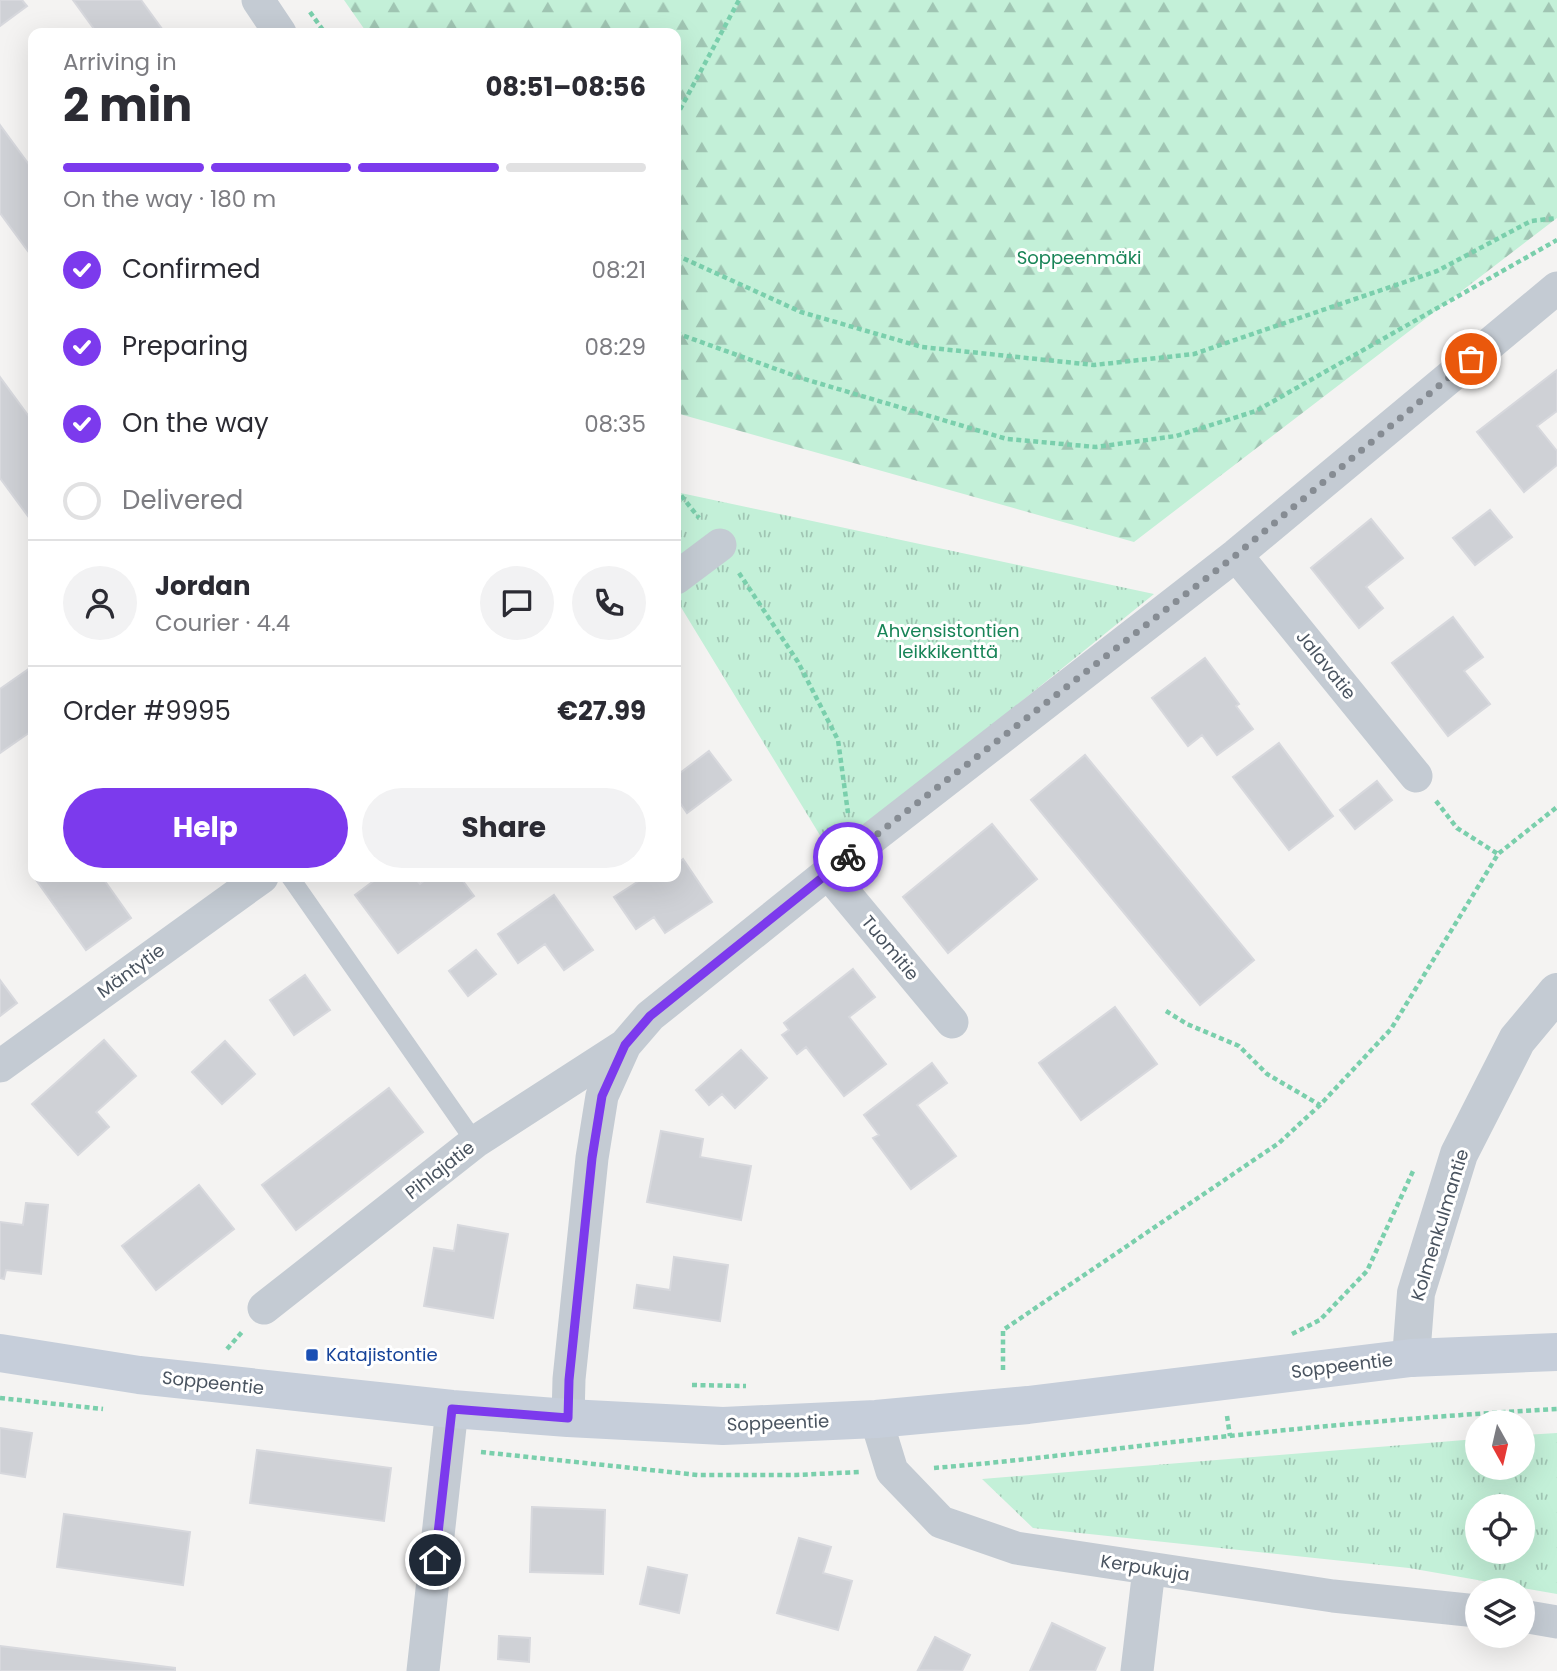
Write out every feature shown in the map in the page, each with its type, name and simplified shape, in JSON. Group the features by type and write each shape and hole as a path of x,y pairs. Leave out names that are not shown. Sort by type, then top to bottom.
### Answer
{"main road":[{"name":"Soppeentie","path":"0,1353 139,1375 452,1409 723,1426 876,1419 1028,1405 1410,1358 1557,1352"}],"street":[{"path":"258,0 277,28"},
{"path":"568,1418 569,1380 592,1158 602,1096 625,1045 650,1016 854,852 1236,555 1557,288"},
{"path":"681,574 720,545"},
{"name":"Jalavatie","path":"1236,555 1416,776"},
{"name":"Tuomitie","path":"828,873 952,1022"},
{"name":"Mäntytie","path":"0,1066 255,882"},
{"name":"Kolmenkulmantie","path":"1410,1358 1416,1293 1459,1154 1517,1041 1557,992"},
{"name":"Pihlajatie","path":"264,1308 475,1142 625,1045"},
{"path":"424,1671 452,1409"},
{"name":"Kerpukuja","path":"876,1419 891,1471 941,1522 1016,1548 1333,1596 1465,1610"},
{"path":"1138,1671 1149,1569"},
{"path":"1535,1618 1557,1622"}],"lane":[{"path":"293,882 475,1142"}],"path":[{"path":"681,108 739,0"},
{"path":"309,11 321,28"},
{"path":"681,257 801,312 922,347 1094,365 1194,354 1437,271 1531,221 1557,218"},
{"path":"681,335 801,378 1007,439 1096,447 1176,436 1256,411 1557,240"},
{"path":"720,545 797,662 838,740 854,852"},
{"path":"1416,776 1457,828 1498,854"},
{"path":"1016,1370 1003,1371 1003,1330 1279,1143 1320,1105 1391,1029 1498,854 1557,807"},
{"path":"1166,1010 1187,1024 1239,1046 1267,1074 1320,1105"},
{"path":"1291,1335 1320,1320 1367,1271 1415,1166"},
{"path":"1224,1380 1230,1436"},
{"path":"687,1385 756,1386"}],"green space":[{"name":"Soppeenmäki","path":"344,0 1557,0 1557,218 1134,542 681,414 681,28 364,28"},
{"name":"Ahvensistontien leikkikenttä","path":"681,493 1154,594 832,855 681,607"},
{"path":"1557,1433 1557,1594 1535,1590 1535,1578 1466,1578 1409,1568 1033,1528 982,1479 1465,1440 1465,1480 1535,1480 1535,1434"}],"building":[{"path":"0,0 22,0 27,6 0,26"},
{"path":"73,0 141,0 161,28 93,28"},
{"path":"0,125 28,163 28,251 0,213"},
{"path":"1557,370 1557,411 1537,426 1557,451 1557,465 1524,492 1477,432"},
{"path":"0,377 28,415 28,516 0,478"},
{"path":"1490,510 1512,537 1475,565 1453,538"},
{"path":"1371,519 1403,558 1366,587 1383,608 1359,628 1311,568"},
{"path":"1453,617 1483,657 1464,671 1490,704 1448,736 1392,663"},
{"path":"1205,658 1239,704 1236,706 1253,729 1217,755 1202,735 1188,746 1152,698"},
{"path":"28,669 28,733 0,753 0,689"},
{"path":"1279,743 1333,816 1289,850 1233,777"},
{"path":"709,751 731,780 687,813 681,804 681,772"},
{"path":"1085,755 1254,960 1200,1005 1031,800"},
{"path":"1377,781 1392,800 1355,829 1340,810"},
{"path":"992,824 1037,879 948,953 903,897"},
{"path":"683,859 712,902 665,933 654,917 636,929 614,897 637,882 681,882"},
{"path":"38,882 106,882 131,918 86,950"},
{"path":"372,882 464,882 474,896 398,953 355,895"},
{"path":"554,895 593,950 564,970 545,944 518,963 498,934"},
{"path":"476,950 496,974 468,996 449,971"},
{"path":"853,969 875,997 849,1017 886,1064 844,1096 806,1047 797,1054 782,1035 789,1030 784,1023"},
{"path":"305,975 330,1010 294,1035 270,1000"},
{"path":"0,980 17,1003 0,1016"},
{"path":"1115,1007 1157,1064 1081,1120 1039,1063"},
{"path":"104,1040 136,1076 96,1112 109,1127 78,1155 32,1104"},
{"path":"225,1041 255,1074 222,1104 192,1072"},
{"path":"741,1050 767,1078 735,1108 722,1094 709,1105 696,1090"},
{"path":"932,1063 947,1083 917,1105 956,1156 911,1189 873,1138 879,1135 864,1115"},
{"path":"389,1088 423,1132 296,1230 262,1185"},
{"path":"661,1131 703,1139 700,1157 751,1166 741,1220 647,1202"},
{"path":"199,1185 234,1229 156,1290 122,1246"},
{"path":"26,1203 48,1205 41,1274 6,1270 4,1279 0,1278 0,1222 23,1225"},
{"path":"458,1225 508,1234 493,1318 424,1306 434,1248 454,1251"},
{"path":"674,1257 728,1265 720,1321 634,1308 637,1285 670,1290"},
{"path":"0,1428 32,1433 25,1477 0,1473"},
{"path":"257,1450 391,1468 384,1521 250,1503"},
{"path":"532,1507 605,1510 603,1574 530,1572"},
{"path":"64,1514 190,1532 183,1585 57,1567"},
{"path":"799,1538 831,1547 823,1573 852,1581 838,1630 777,1613"},
{"path":"648,1567 687,1575 679,1613 640,1604"},
{"path":"1052,1623 1105,1648 1095,1671 1030,1671"},
{"path":"499,1636 530,1638 529,1662 498,1659"},
{"path":"935,1637 970,1655 962,1671 918,1670"},
{"path":"0,1646 175,1668 175,1671 0,1671"}],"way so far":[{"path":"848,857 1236,555 1471,359"}],"place":[{"name":"Katajistontie","path":"312,1355"}],"route":[{"path":"435,1560 452,1409 568,1418 569,1380 592,1158 602,1096 625,1045 650,1016 848,857"}]}
